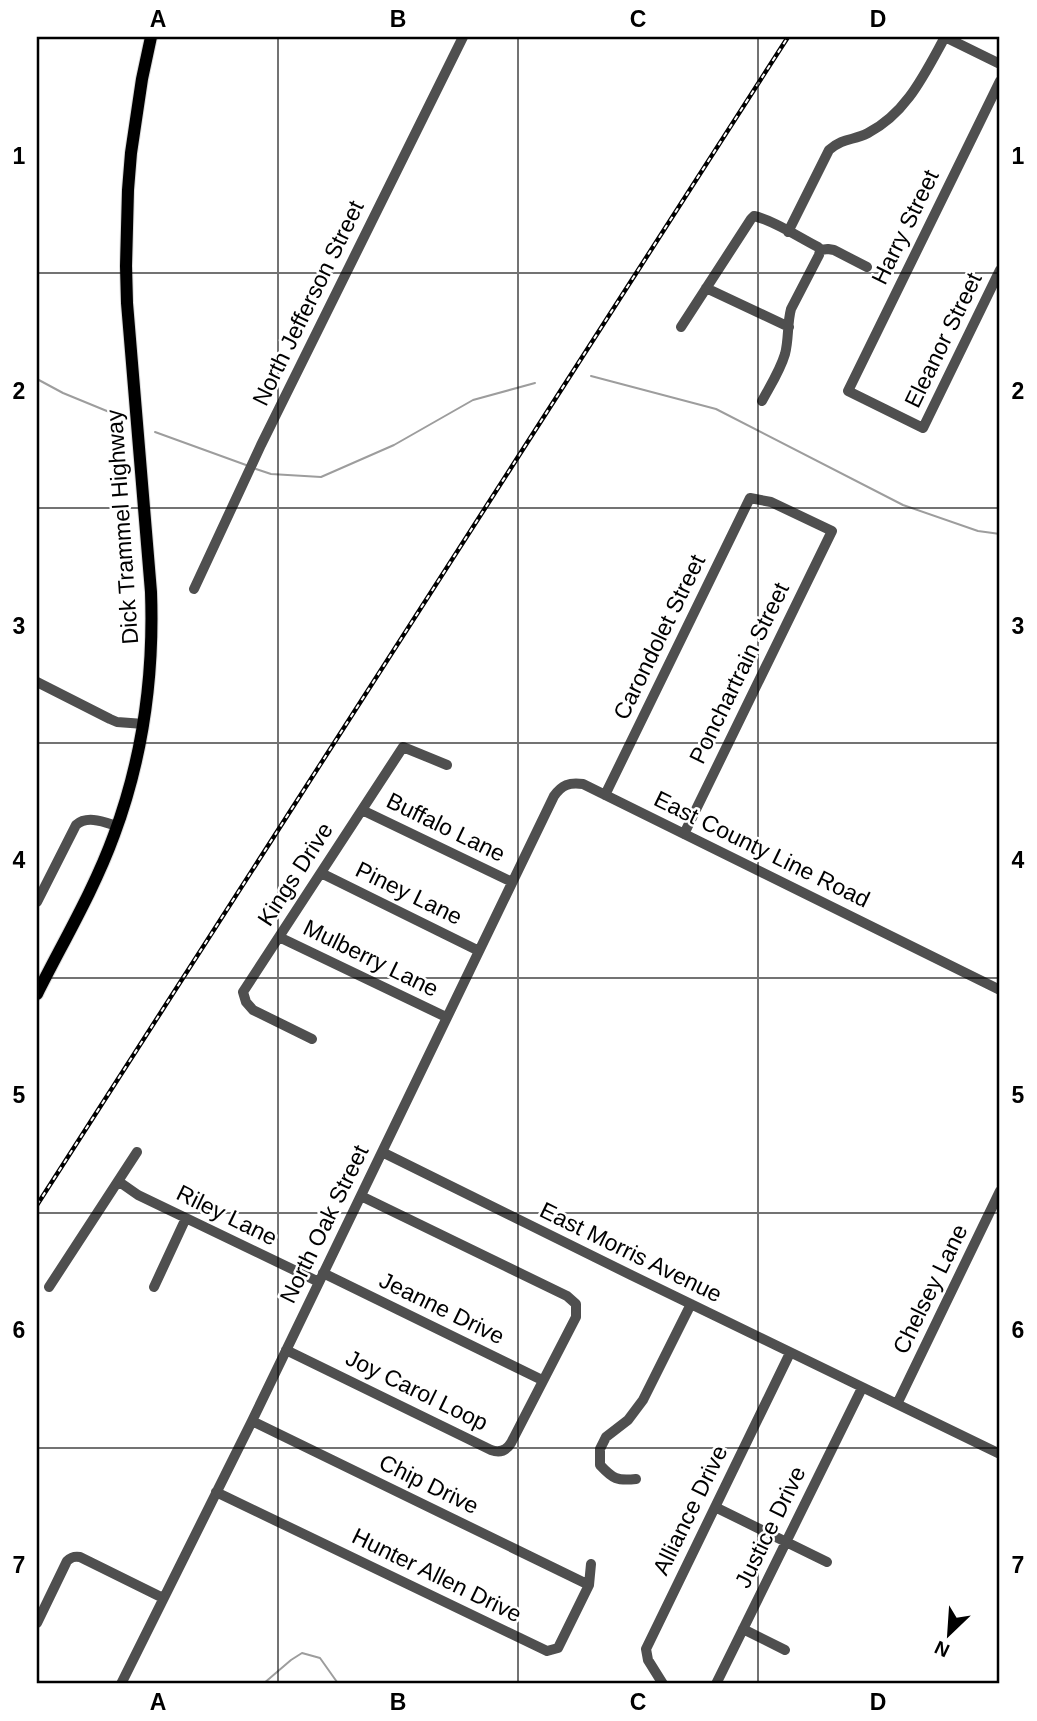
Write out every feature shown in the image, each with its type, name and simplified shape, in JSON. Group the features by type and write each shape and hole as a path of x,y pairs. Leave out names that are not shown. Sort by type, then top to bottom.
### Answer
{"main road":[{"name":"Dick Trammel Highway","path":"37,994 94,881 117,826 136,763 144,724 150,668 151,592 127,303 126,228 135,116 151,37"}],"street":[{"name":"North Jefferson Street","path":"194,589 261,446 463,37"},
{"path":"788,232 829,150 838,142 866,134 891,119 915,92 945,37 1000,64"},
{"name":"Harry Street","path":"923,428 848,391 1000,81"},
{"path":"681,327 752,217 760,218 820,250"},
{"path":"820,250 834,250 867,267"},
{"path":"762,401 786,352 791,309 820,250"},
{"name":"Eleanor Street","path":"923,428 1000,270"},
{"path":"706,288 789,327"},
{"name":"Carondolet Street","path":"606,795 750,498 771,502 832,531"},
{"name":"Ponchartrain Street","path":"684,834 832,531"},
{"path":"37,682 117,722 144,724"},
{"name":"Kings Drive","path":"312,1039 253,1010 246,1002 243,992 402,747 447,765"},
{"name":"East County Line Road","path":"566,785 583,784 1000,990"},
{"name":"North Oak Street","path":"121,1684 252,1421 554,796 566,785"},
{"name":"Buffalo Lane","path":"362,810 512,882"},
{"path":"37,902 76,825 81,821 95,820 117,826"},
{"name":"Piney Lane","path":"321,873 479,951"},
{"name":"Mulberry Lane","path":"279,937 446,1017"},
{"path":"49,1287 137,1152"},
{"name":"East Morris Avenue","path":"382,1152 862,1388 998,1449"},
{"name":"Riley Lane","path":"118,1181 138,1195 186,1218 321,1278"},
{"name":"Chelsey Lane","path":"897,1404 1000,1191"},
{"name":"Joy Carol Loop","path":"286,1350 495,1452 505,1450 511,1443 576,1317 576,1304 567,1296 361,1196"},
{"path":"154,1287 186,1218"},
{"name":"Jeanne Drive","path":"321,1278 542,1380"},
{"path":"636,1479 620,1480 609,1475 600,1465 600,1449 606,1437 628,1420 643,1400 691,1304"},
{"name":"Alliance Drive","path":"663,1684 648,1660 646,1649 790,1353"},
{"name":"Justice Drive","path":"716,1684 862,1388"},
{"name":"Chip Drive","path":"252,1421 589,1585"},
{"name":"Hunter Allen Drive","path":"216,1492 547,1651 558,1648 589,1585 591,1563"},
{"path":"715,1507 827,1562"},
{"path":"37,1623 67,1561 71,1558 80,1557 163,1598"},
{"path":"743,1629 785,1650"}],"waterway":[{"path":"591,376 716,409 903,505 978,531 1000,534"},
{"path":"37,379 119,416"},
{"path":"256,469 271,474 321,477 394,445 473,400 535,383"},
{"path":"155,432 246,465"},
{"path":"263,1684 302,1653 320,1658 337,1682 345,1684"}],"railway":[{"path":"37,1205 788,37"}]}
